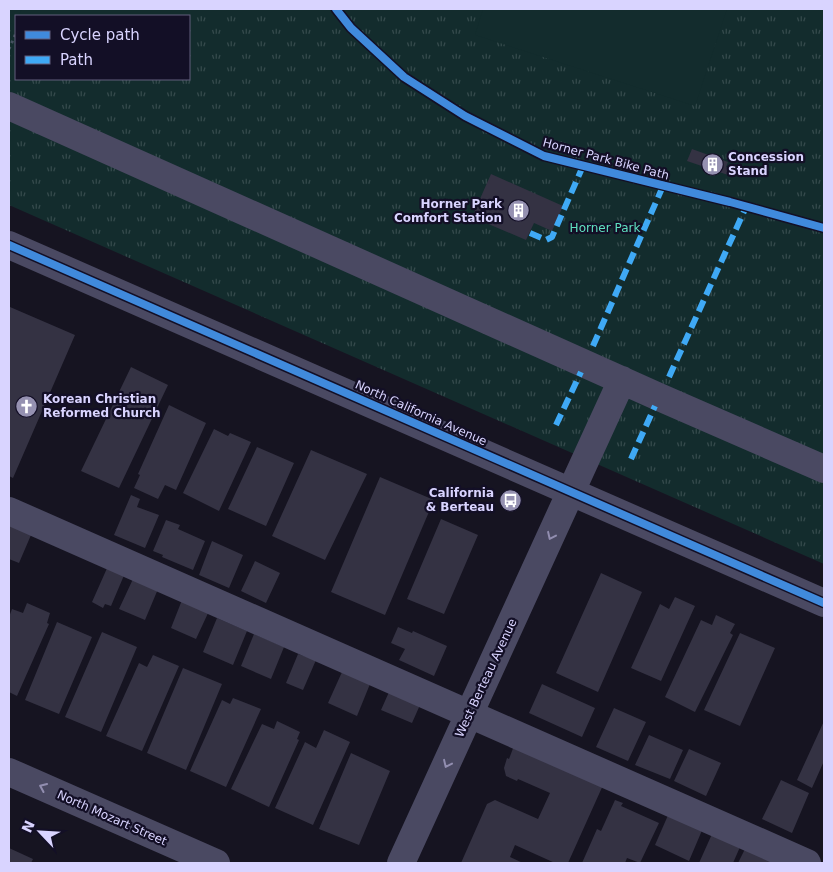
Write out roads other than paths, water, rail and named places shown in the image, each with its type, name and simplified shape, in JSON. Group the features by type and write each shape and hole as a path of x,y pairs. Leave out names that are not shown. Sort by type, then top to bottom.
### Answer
{"street":[{"path":"9,106 824,469"},
{"name":"North California Avenue","path":"9,245 824,603"},
{"name":"West Berteau Avenue","path":"402,863 622,380"},
{"path":"9,511 808,863"},
{"name":"North Mozart Street","path":"9,772 216,863"}],"place":[{"name":"Concession Stand","path":"712,164"},
{"name":"Horner Park Comfort Station","path":"518,211"},
{"name":"Korean Christian Reformed Church","path":"27,406"},
{"name":"California & Berteau","path":"510,500"}],"park label":[{"name":"Horner Park","path":"605,228"}]}
